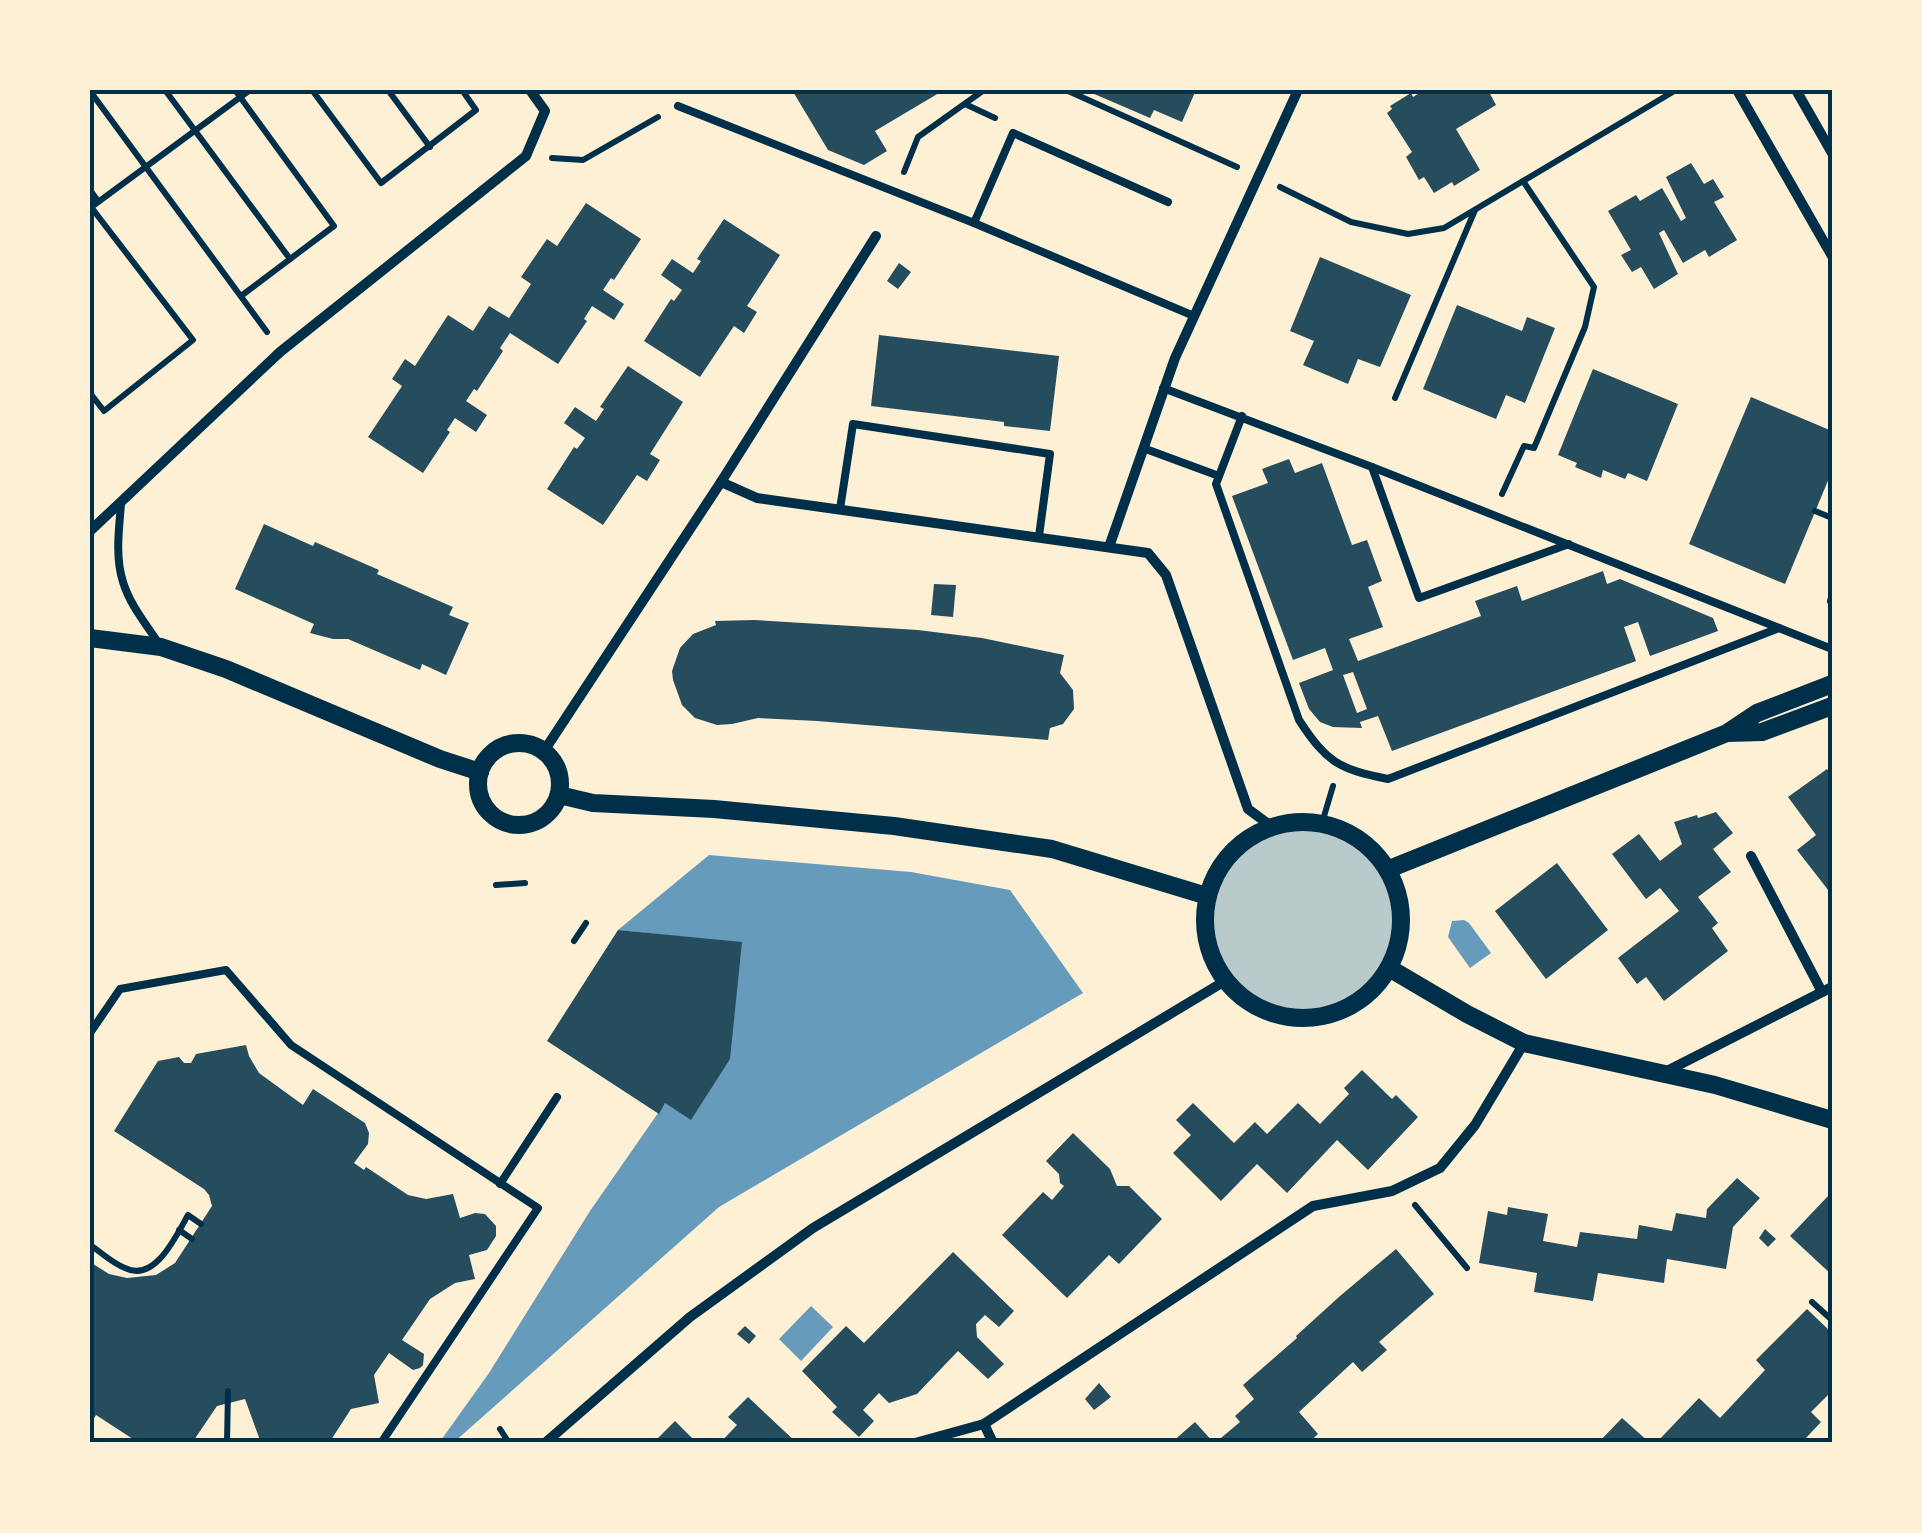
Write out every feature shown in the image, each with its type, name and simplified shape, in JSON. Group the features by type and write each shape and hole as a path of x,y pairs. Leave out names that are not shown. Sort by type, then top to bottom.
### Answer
{"street":[{"path":"90,530 280,352 526,156 545,112 530,90"},
{"path":"1109,547 1163,388 1298,90"},
{"path":"1737,90 1832,256"},
{"path":"1796,90 1832,154"},
{"path":"544,751 876,236"},
{"path":"720,482 757,498 1148,553 1166,575 1248,809 1271,826"},
{"path":"90,638 161,647 226,669 480,772"},
{"path":"1389,869 1727,732 1757,713 1832,684"},
{"path":"1727,732 1762,732 1832,706"},
{"path":"514,742 544,751 557,768 560,782 552,807 531,824 504,822 492,815 478,792 480,772 490,754 514,742"},
{"path":"558,795 593,803 714,809 894,826 1052,850 1207,896"},
{"path":"1303,820 1322,822 1356,836 1389,869 1401,902 1400,937 1389,968 1368,994 1339,1012 1298,1019 1270,1014 1245,1001 1225,981 1210,955 1204,926 1207,896 1216,872 1230,852 1249,837 1271,826 1303,820"},
{"path":"1664,1073 1827,989 1751,856"},
{"path":"1389,968 1524,1043 1664,1073 1832,1120"},
{"path":"545,1443 690,1316 813,1228 1225,981"},
{"path":"915,1443 984,1424 1312,1206 1392,1192 1440,1168 1476,1125 1524,1043"},
{"path":"984,1424 993,1443"}],"lane":[{"path":"678,106 974,223 1194,316"},
{"path":"974,223 1013,133 1168,202"},
{"path":"1163,388 1832,649"},
{"path":"1242,416 1216,484 1298,720 1313,743 1338,766 1388,778 1778,628"},
{"path":"840,509 853,424 1050,454 1038,536"},
{"path":"1144,448 1219,476"},
{"path":"1372,467 1419,598 1569,544"},
{"path":"121,504 118,547 122,581 133,606 161,647"},
{"path":"90,1034 120,989 226,970 291,1045 538,1208 381,1443"},
{"path":"500,1184 557,1097"}],"path":[{"path":"165,90 290,259"},
{"path":"93,205 238,94 250,90"},
{"path":"312,90 381,184 476,110 462,90"},
{"path":"388,90 430,147"},
{"path":"896,193 918,137 984,90"},
{"path":"1066,90 1351,222 1408,234 1444,228 1676,90"},
{"path":"90,91 264,327"},
{"path":"238,94 334,226 241,296"},
{"path":"964,104 997,119"},
{"path":"526,156 584,160 678,106"},
{"path":"1519,501 1502,494 1524,446 1534,448 1585,327 1594,287 1523,181"},
{"path":"90,190 93,205 193,340 104,411 90,393"},
{"path":"1396,398 1475,209"},
{"path":"1816,511 1832,518"},
{"path":"1322,822 1338,766"},
{"path":"496,885 525,883"},
{"path":"574,941 586,923"},
{"path":"1424,1175 1414,1206 1468,1268"},
{"path":"90,1245 127,1270 139,1272 158,1261 188,1216 202,1224"},
{"path":"179,1230 192,1238"},
{"path":"1812,1302 1832,1320"},
{"path":"227,1443 228,1392"},
{"path":"500,1429 509,1443"}],"shaded area":[{"path":"1303,822 1341,829 1373,850 1394,882 1401,920 1394,958 1373,990 1341,1011 1303,1018 1265,1011 1233,990 1212,958 1205,920 1212,882 1233,850 1265,829"}],"water":[{"path":"709,855 911,872 1010,890 1083,993 719,1207 453,1443 439,1443 665,1103 742,943 618,930"},
{"path":"1464,920 1491,953 1470,968 1448,937 1452,921"},
{"path":"811,1306 833,1327 801,1361 779,1339"}],"building":[{"path":"792,90 944,90 875,131 887,151 864,165 828,150"},
{"path":"1085,90 1196,90 1182,122 1154,110 1150,118"},
{"path":"1424,90 1488,90 1496,105 1456,129 1480,170 1434,193 1424,177 1419,180 1406,157 1412,152 1387,113 1392,109 1390,106"},
{"path":"1691,163 1704,184 1713,179 1724,197 1714,202 1737,240 1709,257 1705,250 1683,263 1664,230 1659,233 1678,274 1654,289 1641,267 1632,272 1621,255 1631,250 1608,211 1636,195 1640,201 1662,188 1681,221 1686,218 1666,177"},
{"path":"586,203 641,239 603,290 624,304 614,320 592,306 584,319 587,321 558,364 510,333 500,348 503,351 466,401 487,415 476,432 455,418 423,473 368,437 402,386 392,379 405,359 415,366 448,315 473,331 489,306 509,318 531,284 521,277 547,239 557,246"},
{"path":"724,219 780,255 747,306 757,312 744,333 734,326 700,377 644,341 671,299 674,301 682,290 661,275 672,259 693,273 701,261 697,259"},
{"path":"1320,257 1411,295 1380,367 1358,359 1348,384 1303,365 1314,341 1290,331"},
{"path":"899,263 911,272 898,289 887,281"},
{"path":"1457,305 1522,331 1527,317 1555,328 1525,403 1506,395 1496,419 1423,389"},
{"path":"879,335 1059,356 1050,431 871,406"},
{"path":"628,366 683,402 650,454 660,460 647,481 637,475 603,525 547,489 574,447 577,449 585,438 564,423 575,407 596,421 604,409 600,407"},
{"path":"1593,369 1678,404 1647,481 1628,473 1625,479 1603,470 1601,478 1558,455"},
{"path":"1751,397 1832,431 1832,471 1785,584 1689,544"},
{"path":"1289,459 1295,473 1322,463 1352,545 1367,540 1382,581 1368,587 1383,627 1349,639 1358,661 1481,616 1475,601 1517,586 1522,601 1603,571 1607,584 1620,579 1713,618 1718,631 1650,656 1638,622 1624,627 1636,661 1392,751 1378,716 1360,722 1362,728 1333,727 1320,722 1309,709 1299,683 1333,670 1325,648 1293,660 1232,496 1268,483 1262,469","holes":["1353,672 1367,709 1357,713 1343,675"]},
{"path":"264,524 379,570 377,574 453,607 449,615 469,623 446,675 422,664 420,670 348,639 310,633 314,624 235,589"},
{"path":"934,584 956,585 953,617 931,615"},
{"path":"715,621 918,630 1064,655 1060,673 1073,690 1074,709 1063,724 1050,728 1048,740 758,718 717,725 695,718 682,705 673,680 680,648 693,634 716,625"},
{"path":"1827,769 1832,775 1832,895 1797,850 1816,835 1788,797"},
{"path":"1716,812 1733,833 1713,849 1731,872 1698,897 1718,923 1712,928 1728,951 1664,1001 1646,977 1637,984 1618,958 1679,911 1660,888 1646,899 1612,854 1639,834 1660,861 1682,844 1674,822"},
{"path":"1557,863 1608,930 1546,979 1495,911"},
{"path":"618,930 742,942 730,1059 691,1120 665,1103 659,1114 547,1041"},
{"path":"246,1045 259,1073 303,1105 313,1089 365,1123 368,1144 354,1163 408,1195 426,1199 453,1194 460,1218 485,1214 496,1226 496,1236 487,1250 469,1255 475,1279 455,1283 430,1299 402,1340 424,1354 423,1365 413,1370 389,1353 374,1375 379,1403 351,1409 329,1443 261,1443 245,1399 217,1406 192,1443 139,1443 96,1415 90,1425 90,1262 109,1274 127,1278 156,1275 175,1263 212,1206 204,1189 114,1131 158,1061 179,1057 184,1063 191,1063 196,1054"},
{"path":"1362,1070 1418,1117 1368,1170 1337,1140 1287,1193 1257,1164 1221,1201 1173,1153 1191,1135 1176,1120 1193,1103 1234,1143 1255,1122 1267,1134 1298,1103 1320,1124 1349,1094 1344,1088"},
{"path":"1073,1133 1110,1169 1117,1186 1129,1186 1162,1219 1119,1264 1109,1255 1067,1298 1002,1235 1043,1192 1052,1200 1064,1186 1046,1161"},
{"path":"1737,1178 1760,1198 1733,1227 1726,1269 1667,1259 1664,1283 1598,1273 1593,1301 1534,1292 1537,1273 1479,1263 1488,1211 1507,1215 1508,1207 1548,1214 1543,1241 1577,1247 1580,1232 1637,1239 1639,1225 1672,1231 1676,1213 1706,1218 1707,1209"},
{"path":"1829,1195 1832,1199 1832,1275 1790,1236"},
{"path":"1765,1229 1776,1239 1768,1247 1759,1238"},
{"path":"1396,1249 1434,1294 1379,1342 1387,1350 1362,1372 1353,1362 1299,1412 1318,1434 1308,1443 1215,1443 1240,1422 1235,1416 1254,1399 1243,1385"},
{"path":"953,1252 1014,1311 999,1327 985,1315 976,1324 977,1337 1004,1364 988,1379 958,1351 917,1394 889,1403 879,1393 863,1410 874,1421 859,1437 832,1412 837,1407 802,1371 846,1326 864,1343"},
{"path":"1807,1309 1832,1333 1832,1391 1811,1412 1821,1422 1805,1439 1806,1443 1785,1443 1779,1438 1774,1443 1748,1443 1743,1439 1740,1443 1656,1443 1699,1398 1720,1418 1765,1370 1756,1360"},
{"path":"745,1326 756,1336 749,1344 737,1334"},
{"path":"1099,1383 1111,1397 1094,1410 1085,1399"},
{"path":"748,1397 797,1443 720,1443 737,1425 728,1417"},
{"path":"1622,1418 1650,1443 1598,1443"},
{"path":"675,1421 691,1437 698,1443 653,1443"},
{"path":"1195,1422 1214,1443 1171,1443"}]}
